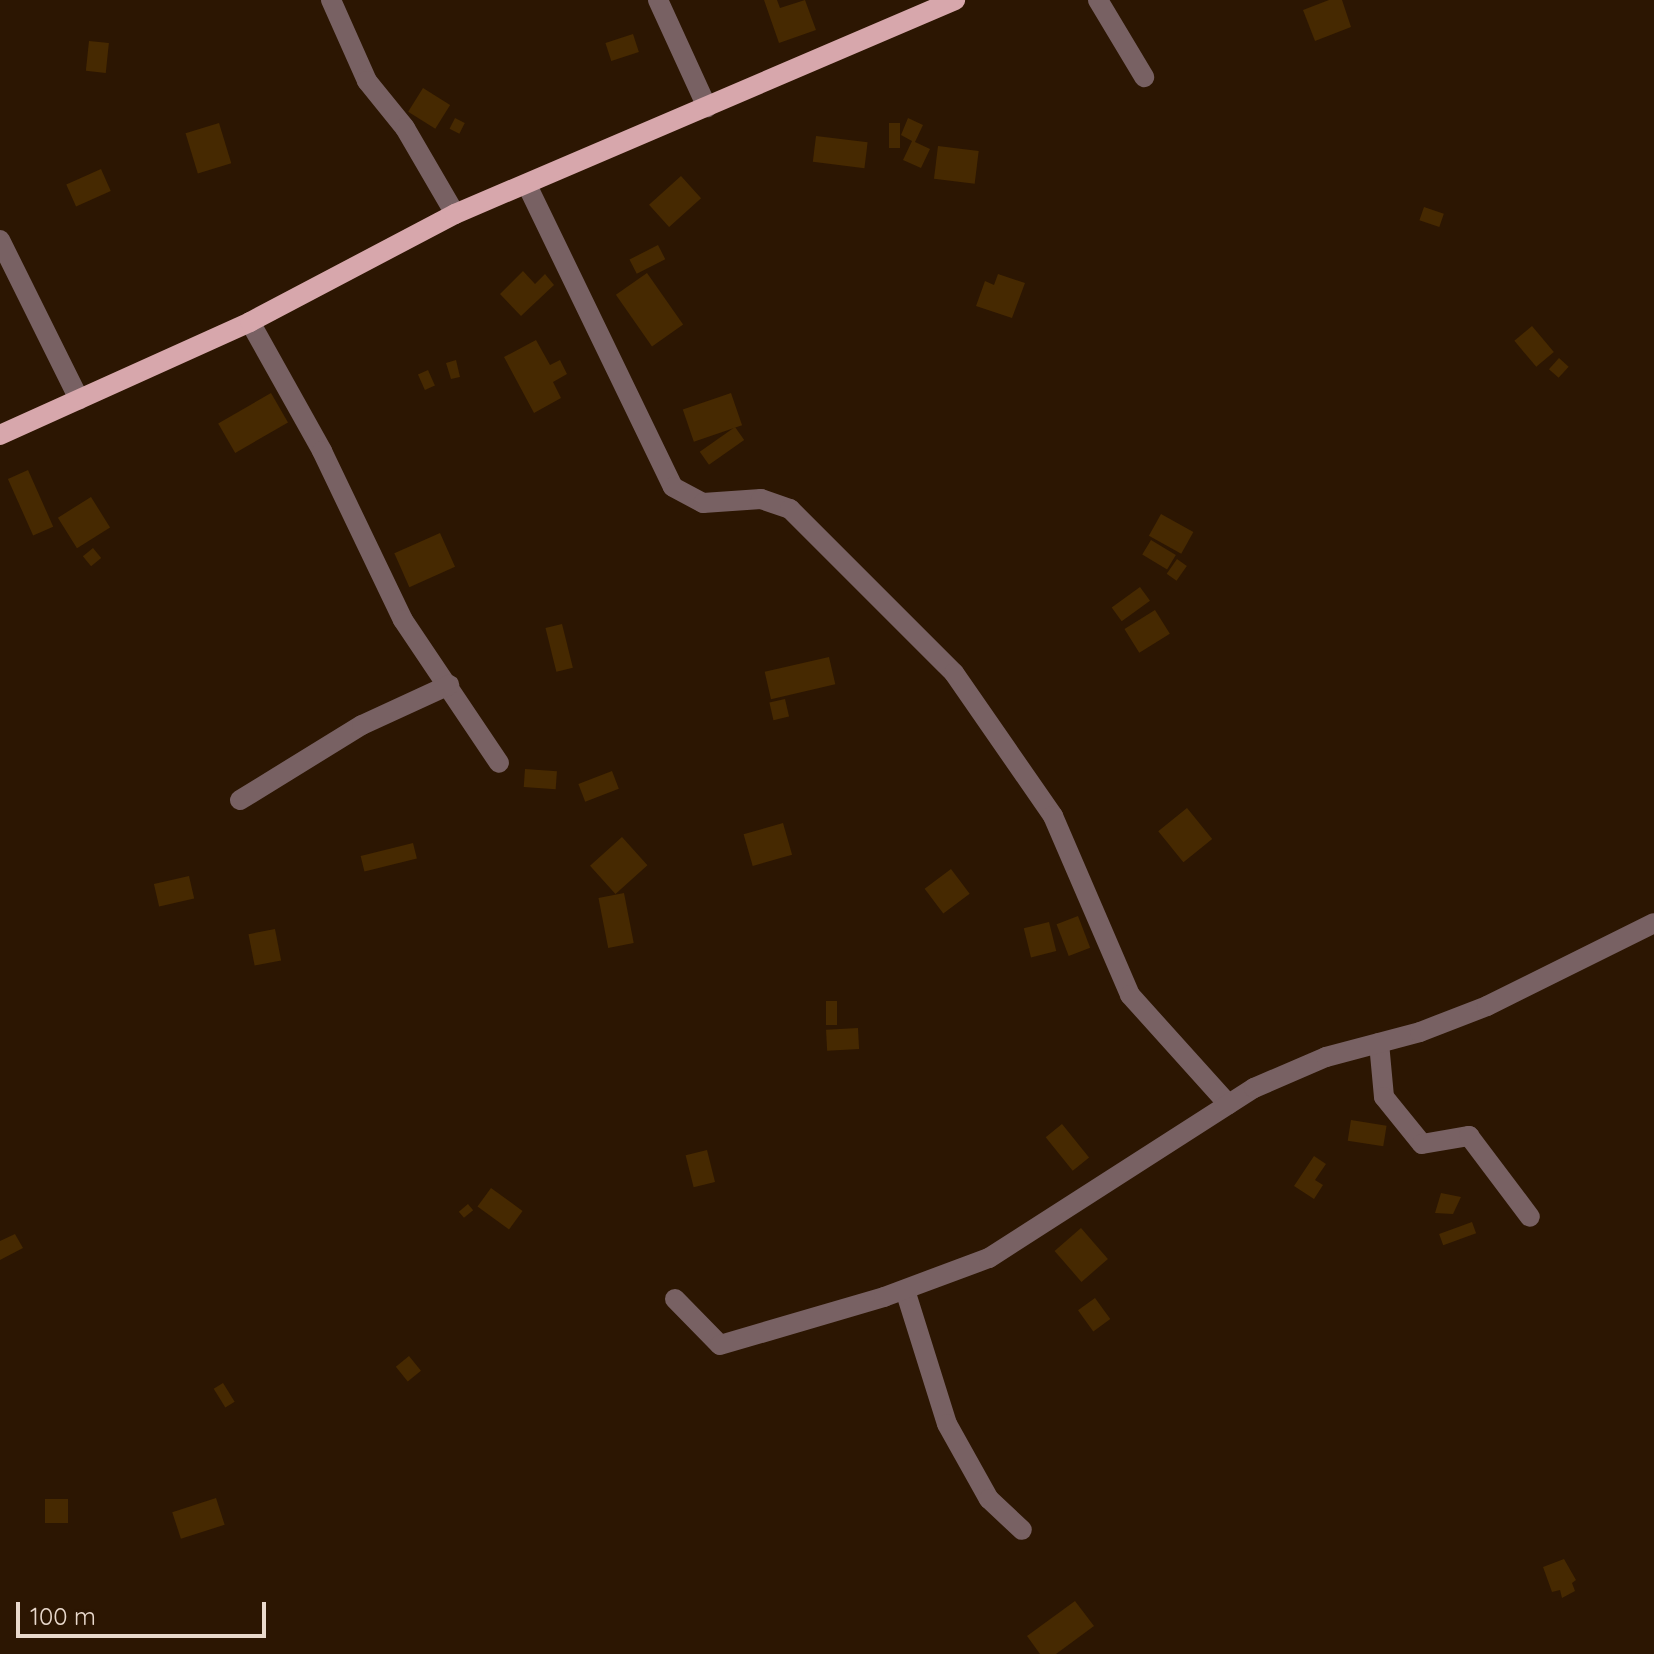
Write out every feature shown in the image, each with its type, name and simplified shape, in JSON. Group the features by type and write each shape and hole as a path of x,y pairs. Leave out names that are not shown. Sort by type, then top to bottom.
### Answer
{"main road":[{"path":"0,435 250,322 455,214 955,0"}],"street":[{"path":"331,0 367,81 405,128 455,214"},
{"path":"658,0 707,107"},
{"path":"1098,0 1144,77"},
{"path":"527,185 673,487 703,503 761,499 790,509 954,673 1004,738 1053,816 1130,995 1228,1104"},
{"path":"0,240 79,399"},
{"path":"250,322 322,451 403,620 499,763"},
{"path":"240,800 362,725 449,685"},
{"path":"675,1299 720,1345 905,1290 989,1258 1228,1104 1326,1057 1379,1043 1487,1006 1654,923"},
{"path":"1379,1043 1384,1097 1422,1144 1469,1136 1530,1217"},
{"path":"905,1290 947,1424 989,1499 1022,1530"}],"building":[{"path":"764,0 777,0 780,8 805,0 816,30 779,43"},
{"path":"1329,0 1342,0 1351,27 1315,41 1303,10"},
{"path":"633,34 639,52 611,61 605,43"},
{"path":"89,41 109,43 106,73 86,71"},
{"path":"423,88 450,105 435,129 408,112"},
{"path":"455,118 465,123 459,134 450,129"},
{"path":"908,118 923,125 915,142 930,149 921,168 903,160 912,141 901,135"},
{"path":"219,123 231,163 198,173 186,133"},
{"path":"889,123 900,123 900,148 889,148"},
{"path":"816,136 868,142 864,168 813,162"},
{"path":"938,146 979,151 975,184 934,179"},
{"path":"101,169 111,191 76,206 66,184"},
{"path":"681,176 701,198 669,227 649,205"},
{"path":"1424,207 1444,214 1439,227 1419,220"},
{"path":"658,245 665,259 637,274 629,260"},
{"path":"523,271 535,284 545,274 554,285 521,316 500,294"},
{"path":"647,273 683,325 652,346 616,295"},
{"path":"998,274 1025,283 1012,318 976,306 985,281 994,285"},
{"path":"1532,326 1554,352 1536,367 1514,341"},
{"path":"536,340 550,365 560,360 567,374 553,382 561,398 534,413 504,357"},
{"path":"1559,358 1569,367 1559,378 1549,369"},
{"path":"456,360 460,377 451,379 446,363"},
{"path":"428,370 435,386 425,390 418,374"},
{"path":"271,393 288,422 235,453 218,424"},
{"path":"731,393 742,425 694,442 683,410"},
{"path":"735,427 744,440 709,465 700,452"},
{"path":"28,470 53,527 33,536 8,479"},
{"path":"91,497 110,528 77,548 58,518"},
{"path":"1161,514 1193,532 1181,554 1149,536"},
{"path":"440,533 455,567 409,587 394,553"},
{"path":"1151,540 1176,555 1167,570 1142,555"},
{"path":"93,548 101,558 91,566 83,556"},
{"path":"1177,559 1187,566 1177,581 1167,574"},
{"path":"1140,587 1150,601 1122,621 1112,608"},
{"path":"1155,610 1170,634 1139,653 1124,629"},
{"path":"562,624 573,668 556,672 546,628"},
{"path":"829,657 835,684 771,699 765,672"},
{"path":"785,699 789,717 773,720 769,703"},
{"path":"525,769 557,771 556,789 524,787"},
{"path":"612,771 619,789 585,802 578,784"},
{"path":"1187,808 1212,839 1183,862 1158,831"},
{"path":"783,823 792,855 753,866 744,834"},
{"path":"622,837 647,865 615,894 590,866"},
{"path":"413,843 417,859 364,872 361,856"},
{"path":"951,869 970,894 943,914 925,889"},
{"path":"189,876 194,898 159,907 154,884"},
{"path":"624,893 634,943 608,948 598,898"},
{"path":"1078,916 1090,948 1069,956 1057,924"},
{"path":"1049,922 1056,951 1031,957 1024,928"},
{"path":"275,929 281,960 255,966 248,934"},
{"path":"826,1001 837,1001 837,1025 826,1025"},
{"path":"858,1028 859,1049 827,1051 826,1030"},
{"path":"1351,1120 1387,1126 1383,1146 1348,1141"},
{"path":"1062,1124 1089,1157 1073,1171 1046,1137"},
{"path":"707,1150 715,1182 694,1187 686,1155"},
{"path":"1314,1156 1326,1164 1315,1180 1323,1185 1314,1199 1294,1186"},
{"path":"491,1188 523,1211 509,1230 477,1207"},
{"path":"1441,1193 1461,1197 1453,1214 1435,1213"},
{"path":"468,1204 473,1210 464,1218 459,1212"},
{"path":"1472,1222 1476,1233 1443,1245 1439,1234"},
{"path":"1081,1228 1108,1259 1081,1282 1055,1251"},
{"path":"15,1234 23,1248 0,1260 0,1241"},
{"path":"1095,1298 1110,1319 1093,1331 1078,1310"},
{"path":"409,1356 421,1371 408,1381 396,1367"},
{"path":"223,1383 235,1402 225,1407 214,1389"},
{"path":"216,1498 225,1525 181,1539 172,1512"},
{"path":"45,1499 68,1499 68,1523 45,1523"},
{"path":"1564,1559 1576,1580 1572,1583 1575,1591 1562,1598 1560,1590 1552,1592 1543,1567"},
{"path":"1075,1601 1094,1626 1056,1654 1040,1654 1027,1636"}]}
